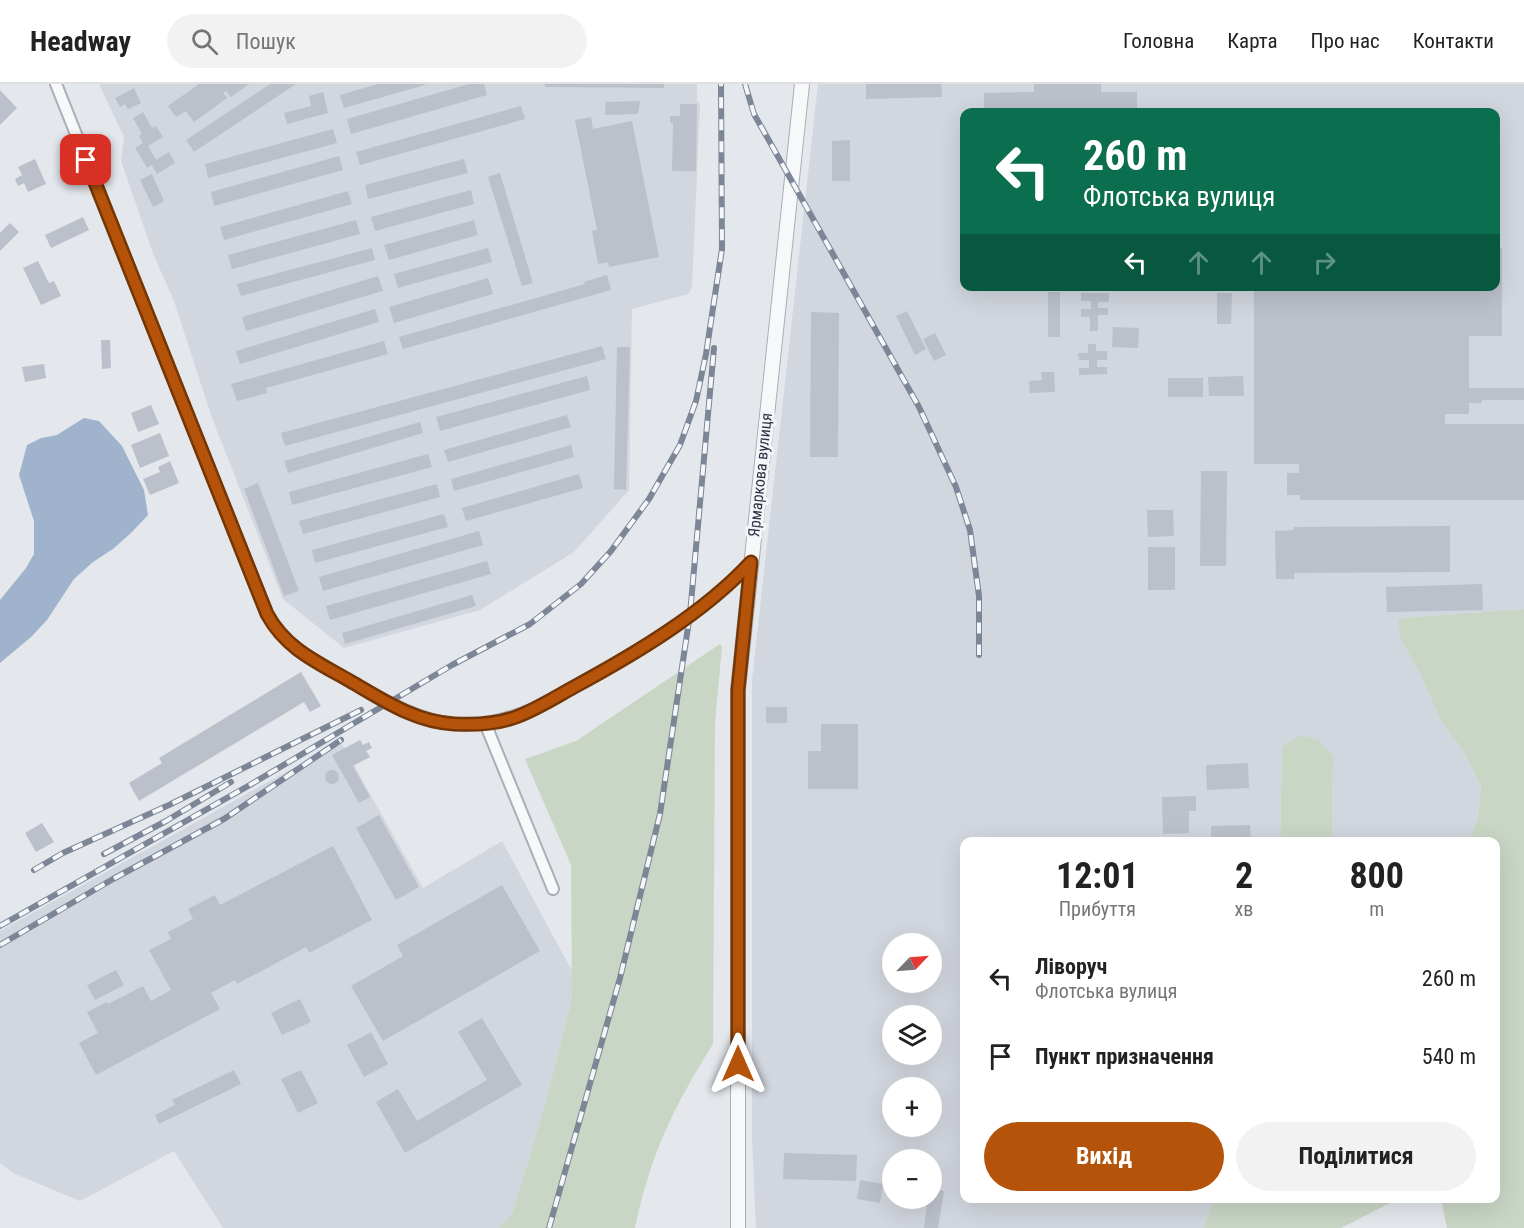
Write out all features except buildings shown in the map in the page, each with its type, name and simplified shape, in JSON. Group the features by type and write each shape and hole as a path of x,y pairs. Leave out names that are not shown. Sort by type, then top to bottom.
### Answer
{"street":[{"path":"56,84 267,614 276,630 291,646 404,711 427,720 454,724 485,723 512,718 531,710 642,647 729,585 751,562"},
{"name":"Ярмаркова вулиця","path":"738,1228 738,690 802,84"},
{"path":"485,723 553,889"}],"shaded area":[{"path":"99,84 697,84 697,101 700,104 692,288 688,294 632,309 629,490 574,552 480,610 344,648 283,599 211,415 174,301 154,256 121,161 124,137"},
{"path":"818,84 1524,84 1524,609 1402,618 1401,640 1419,671 1440,719 1463,751 1481,786 1478,817 1470,837 1332,837 1333,756 1282,747 1280,837 960,837 960,1203 1213,1203 1203,1228 756,1228 752,1137 752,681"},
{"path":"342,744 423,888 502,841 572,971 572,998 543,1112 512,1214 499,1228 223,1228 174,1151 80,1201 13,1173 0,1163 0,931 295,767"}],"green space":[{"path":"1524,609 1524,1228 1447,1228 1442,1203 1500,1203 1500,837 1470,837 1478,817 1481,786 1463,751 1440,719 1419,671 1401,640 1398,621 1402,618"},
{"path":"720,644 722,647 715,722 713,1044 686,1089 665,1132 648,1177 635,1228 499,1228 512,1214 543,1112 572,998 571,865 525,759 576,741"},
{"path":"1301,735 1319,740 1333,756 1332,837 1280,837 1282,747"},
{"path":"1213,1203 1390,1203 1341,1228 1203,1228"}],"water":[{"path":"84,418 99,421 122,446 144,490 148,515 113,549 93,562 74,579 47,620 0,663 0,600 26,568 34,554 34,521 19,475 27,445 41,438 57,435"}],"railway":[{"path":"0,926 255,782 452,665 530,624 581,584 611,551 649,499 680,445 696,401 706,354 722,249 721,84"},
{"path":"745,84 754,114 919,407 956,487 970,530 979,596 979,655"},
{"path":"549,1228 620,978 660,814 690,614 714,348"},
{"path":"34,870 63,853 169,805 361,710"},
{"path":"0,945 113,879 224,819 341,740"},
{"path":"104,854 166,821 231,782"}],"route":[{"path":"86,160 267,614 276,630 291,646 312,659 388,703 427,720 454,724 485,723 512,718 584,682 652,641 729,585 751,562 738,690 738,1064"}]}
